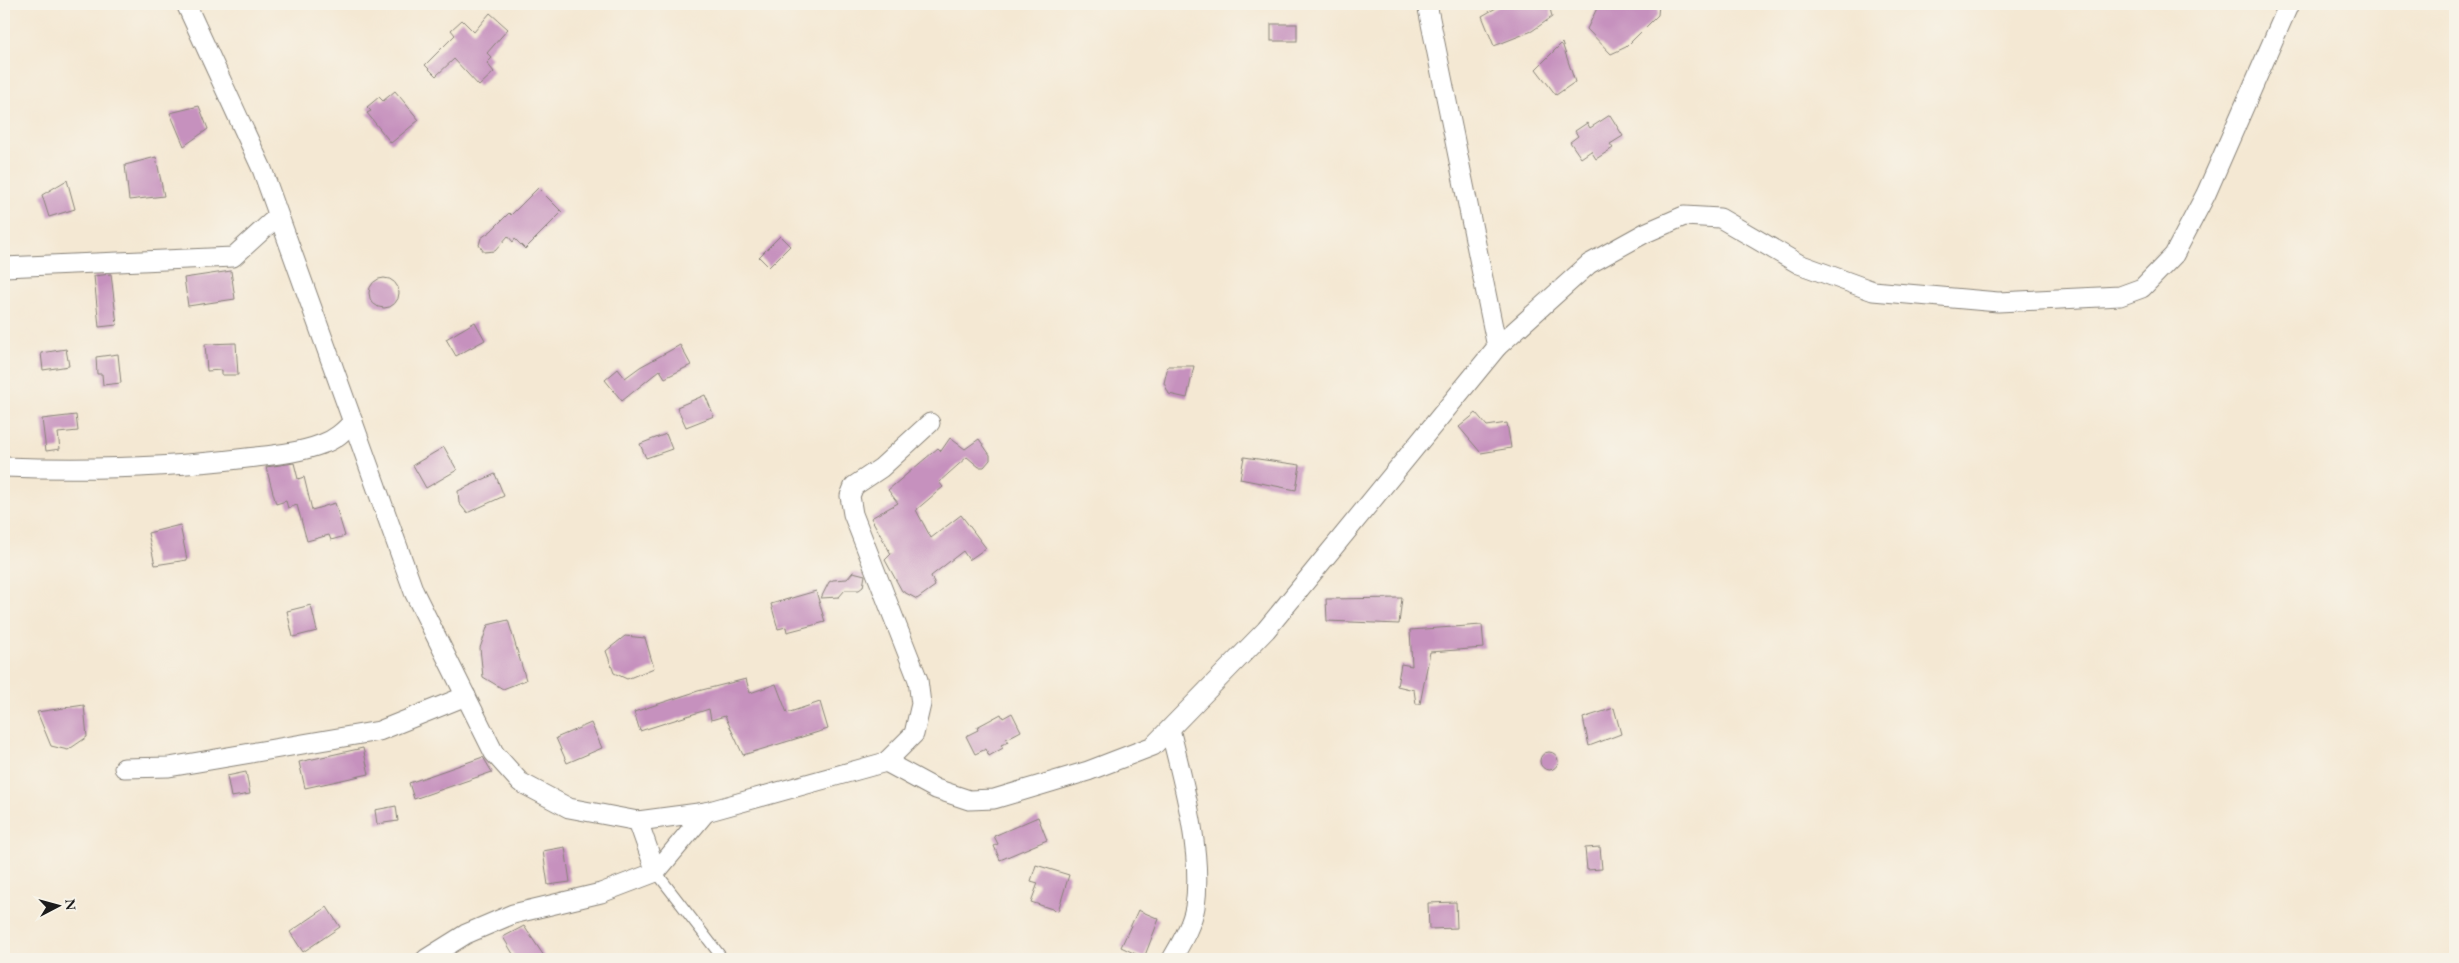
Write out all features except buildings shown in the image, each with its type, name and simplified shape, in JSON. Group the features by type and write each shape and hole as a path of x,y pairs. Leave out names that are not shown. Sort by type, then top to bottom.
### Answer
{"street":[{"path":"186,4 262,169 414,592 494,753 520,782 569,808 638,821 706,812 886,762 914,734 921,704 918,680 853,514 850,496 854,486 881,468 930,423"},
{"path":"1427,4 1497,347"},
{"path":"886,762 936,788 969,800 994,799 1088,771 1153,746 1266,630 1497,347 1589,264 1645,233 1684,216 1720,218 1799,264 1873,291 1998,302 2120,296 2142,288 2174,255 2206,194 2289,4"},
{"path":"4,267 233,257 278,216"},
{"path":"4,467 126,467 203,464 243,459 322,444 340,435 353,422"},
{"path":"124,768 170,768 379,731 466,696"},
{"path":"1170,729 1188,800 1196,864 1195,907 1189,926 1172,959"},
{"path":"426,959 466,934 513,914 601,893 656,872 706,812"},
{"path":"638,821 656,872"}],"lane":[{"path":"656,872 724,959"}]}
